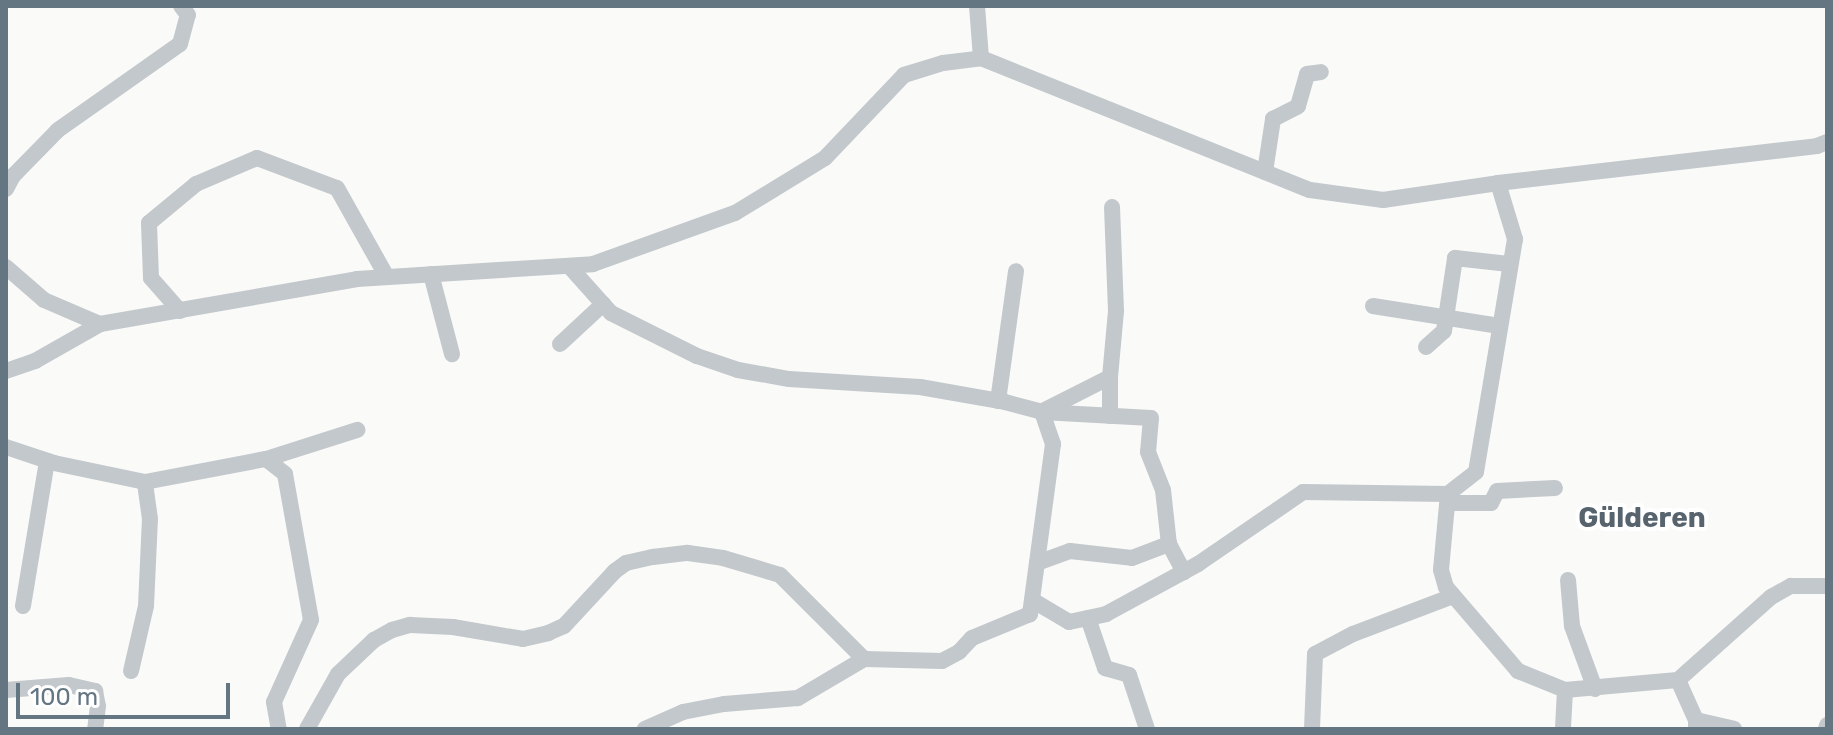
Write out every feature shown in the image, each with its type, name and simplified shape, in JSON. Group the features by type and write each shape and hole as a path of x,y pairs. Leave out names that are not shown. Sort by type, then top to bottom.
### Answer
{"street":[{"path":"6,189 13,176 58,130 180,44 188,15 181,6"},
{"path":"977,6 981,58"},
{"path":"6,371 35,361 100,324 357,279 593,264 735,213 825,158 904,75 943,63 981,58 1310,190 1383,200 1498,183 1803,148 1827,142"},
{"path":"1265,172 1273,119 1298,106 1307,74 1321,72"},
{"path":"180,311 151,278 149,223 196,184 257,158 337,188 387,277"},
{"path":"1498,183 1515,239 1476,472 1448,498 1441,570 1446,587 1453,596 1518,671 1565,690 1678,680 1771,597 1791,586 1827,586"},
{"path":"1110,416 1116,311 1112,207"},
{"path":"1426,347 1444,331 1455,258 1509,264"},
{"path":"569,266 611,313 697,356 738,370 789,379 920,387 1042,412 1151,418 1148,452 1163,490 1169,544 1184,572"},
{"path":"6,267 44,300 100,324"},
{"path":"998,401 1016,271"},
{"path":"431,274 452,354"},
{"path":"560,344 603,304"},
{"path":"1373,306 1499,326"},
{"path":"1042,412 1110,377"},
{"path":"645,729 683,712 724,704 798,698 864,659 942,661 959,652 972,638 1030,614 1053,444 1042,412"},
{"path":"6,447 47,461 145,482 266,459 357,430"},
{"path":"266,459 285,474 311,620 274,702 279,729"},
{"path":"23,606 47,461"},
{"path":"131,671 146,606 150,519 145,482"},
{"path":"1032,600 1069,622 1106,614 1184,572 1303,492 1448,498 1491,503 1497,491 1555,488"},
{"path":"1037,563 1070,551 1132,558 1169,544"},
{"path":"307,729 338,674 374,640 392,630 410,625 453,627 523,639 548,633 564,626 626,563 653,557 688,553 723,558 780,575 864,659"},
{"path":"1568,580 1572,626 1595,689"},
{"path":"1312,729 1315,654 1353,634 1453,596"},
{"path":"1088,618 1105,668 1129,675 1147,729"},
{"path":"1678,680 1696,725 1734,729"},
{"path":"6,690 69,685 95,691 98,706 95,729"},
{"path":"1563,729 1565,690"}],"district":[{"name":"Gülderen","path":"1642,518"}]}
